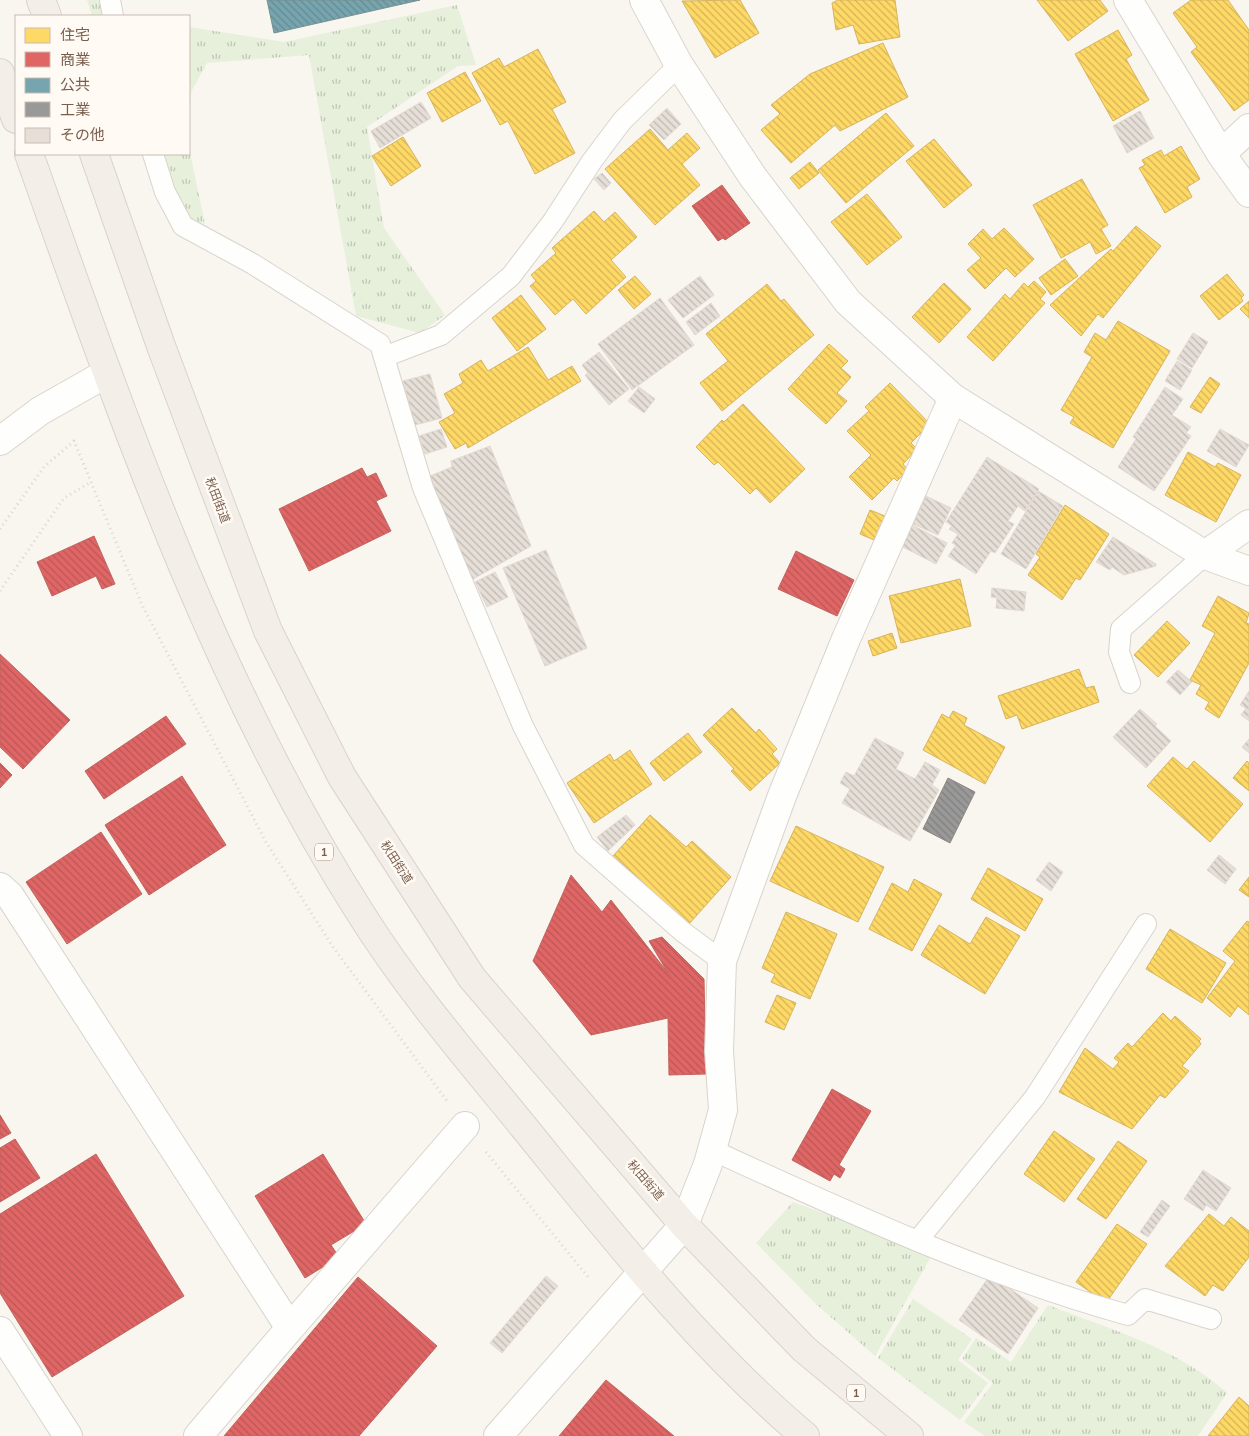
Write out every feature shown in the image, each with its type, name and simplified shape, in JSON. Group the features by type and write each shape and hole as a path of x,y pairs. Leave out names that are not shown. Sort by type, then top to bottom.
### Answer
{"main road":[{"path":"41,0 47,15"},
{"path":"0,74 15,116"},
{"name":"1","path":"29,155 106,372 213,638 299,808 361,915 432,1015 641,1272 774,1409 805,1436"},
{"name":"秋田街道","path":"94,155 161,346 268,630 342,777 472,978 684,1225 804,1349 909,1436"}],"street":[{"path":"644,0 680,66 753,177 848,302 953,398 1204,555 1249,571"},
{"path":"1128,0 1221,154 1249,193"},
{"path":"1221,154 1249,128"},
{"path":"0,441 40,410 106,372"},
{"path":"498,1436 684,1225 712,1150 723,1110 719,1051 722,961 782,796 846,639 953,398"},
{"path":"1204,555 1249,524"},
{"path":"0,887 10,896 290,1328"},
{"path":"198,1436 465,1126"},
{"path":"0,1331 68,1436"}],"lane":[{"path":"110,0 113,15"},
{"path":"384,357 441,336 511,276 553,221 592,161 622,121 680,66"},
{"path":"153,155 165,192 184,226 253,264 380,344 423,488 523,726 584,845 683,932 722,961"},
{"path":"1130,683 1119,652 1121,629 1204,555"},
{"path":"918,1240 1035,1097 1146,924"},
{"path":"712,1150 860,1217 1060,1296 1128,1315 1145,1299 1211,1319"}],"path":[{"path":"0,529 44,467 74,441"},
{"path":"0,591 64,498 91,482"}],"green space":[{"path":"87,0 99,0 102,15 92,15"},
{"path":"457,5 476,65 458,66 367,127 384,228 445,315 420,333 356,316 309,55 207,63 191,92 190,102 190,27 284,42"},
{"path":"190,153 205,224 187,219 170,179 163,155 190,155"},
{"path":"793,1202 933,1253 875,1356 816,1304 756,1243"},
{"path":"913,1299 972,1339 958,1360 988,1383 960,1420 878,1358"},
{"path":"1048,1305 1142,1341 1165,1352 1208,1377 1227,1393 1198,1436 985,1436 964,1422 993,1383 962,1359 976,1338 1011,1362"}],"building: 住宅":[{"path":"740,0 759,33 715,58 682,1"},
{"path":"838,0 895,0 900,37 859,44 853,25 836,30 832,3"},
{"path":"1037,0 1100,0 1108,11 1068,41"},
{"path":"1191,0 1228,0 1249,30 1249,100 1234,111 1191,52 1197,47 1173,13"},
{"path":"1118,30 1132,55 1126,59 1149,100 1113,121 1075,54"},
{"path":"883,43 908,97 840,131 835,125 791,163 761,130 780,114 771,105 810,74"},
{"path":"538,49 566,102 552,109 575,153 535,174 508,121 500,125 472,73 499,58 504,67"},
{"path":"465,72 481,101 442,122 427,93"},
{"path":"886,113 914,146 846,203 818,170"},
{"path":"650,129 668,150 687,133 700,148 682,164 700,185 655,225 605,169"},
{"path":"403,137 421,166 391,186 372,156"},
{"path":"934,139 972,185 944,208 906,161"},
{"path":"1181,146 1200,179 1187,187 1192,197 1165,213 1139,168 1145,165 1142,160 1161,150 1164,156"},
{"path":"810,162 819,173 799,189 790,178"},
{"path":"1082,179 1108,225 1101,229 1111,246 1096,254 1090,242 1061,258 1033,205"},
{"path":"867,194 902,237 867,265 831,222"},
{"path":"594,211 604,222 615,212 637,237 611,260 626,277 586,314 573,299 555,315 530,286 536,281 531,275 556,253 552,248"},
{"path":"1136,226 1161,246 1103,318 1098,314 1081,336 1050,305 1111,249 1113,251"},
{"path":"1004,228 1034,259 1015,277 1006,268 985,289 967,270 981,258 968,244 983,229 992,239"},
{"path":"1065,259 1078,276 1051,295 1039,278"},
{"path":"1227,274 1244,295 1241,298 1243,301 1219,320 1200,296"},
{"path":"635,276 651,294 634,309 618,290"},
{"path":"1034,281 1046,292 1040,299 1045,303 993,361 967,337 1005,294 1010,299 1024,283 1028,287"},
{"path":"944,283 971,309 939,343 912,317"},
{"path":"767,284 781,301 784,299 814,335 722,411 700,383 728,361 706,334"},
{"path":"521,295 546,329 517,351 492,318"},
{"path":"1249,301 1249,318 1240,309"},
{"path":"1118,321 1170,351 1113,448 1070,423 1074,417 1061,410 1092,357 1084,352 1095,333 1106,340"},
{"path":"829,344 848,361 841,368 851,377 837,393 847,401 826,424 788,389"},
{"path":"528,347 548,380 572,366 581,381 468,448 466,443 455,449 439,422 455,413 444,394 463,383 459,374 481,360 488,371"},
{"path":"1210,377 1220,384 1201,413 1190,407"},
{"path":"890,383 930,424 911,443 917,449 903,464 908,470 897,481 894,478 872,500 849,477 871,455 847,431 869,411 865,407"},
{"path":"743,404 805,469 770,503 756,488 750,494 718,462 714,465 696,447 722,420 724,422"},
{"path":"1188,452 1215,467 1218,463 1241,475 1216,522 1165,495"},
{"path":"1065,505 1109,534 1080,580 1076,578 1062,600 1028,575 1040,557 1036,554"},
{"path":"870,510 885,516 874,540 860,534"},
{"path":"960,579 971,626 901,643 889,596"},
{"path":"1218,596 1249,613 1246,623 1249,624 1249,663 1219,718 1205,709 1209,702 1196,694 1201,685 1190,680 1215,633 1202,626"},
{"path":"1167,621 1190,643 1158,677 1134,655"},
{"path":"892,633 897,648 873,656 868,641"},
{"path":"1079,669 1086,688 1094,686 1099,702 1022,729 1017,715 1006,719 998,696"},
{"path":"732,708 756,733 759,729 777,749 772,754 780,763 750,791 731,771 734,769 703,735"},
{"path":"953,711 967,718 964,725 1005,747 985,784 923,750 942,714 949,718"},
{"path":"688,733 702,752 664,781 650,763"},
{"path":"630,750 652,784 594,823 567,783 610,754 614,761"},
{"path":"1173,757 1187,769 1194,761 1243,804 1210,842 1147,786"},
{"path":"1247,761 1249,763 1249,791 1233,778"},
{"path":"650,815 686,847 692,841 731,877 689,924 613,856"},
{"path":"796,826 884,867 858,922 770,881"},
{"path":"988,868 1043,899 1025,931 971,899"},
{"path":"1249,877 1249,897 1239,890"},
{"path":"914,879 942,894 912,951 869,929 892,883 908,892"},
{"path":"786,912 837,934 810,999 771,982 775,974 762,968"},
{"path":"986,917 1020,936 985,994 921,955 939,925 970,944"},
{"path":"1247,921 1249,922 1249,1015 1238,1006 1230,1017 1207,998 1235,961 1223,951"},
{"path":"1170,929 1226,963 1202,1003 1146,969"},
{"path":"777,995 796,1003 784,1030 765,1022"},
{"path":"1163,1013 1171,1021 1175,1016 1201,1039 1199,1041 1201,1044 1182,1066 1189,1071 1165,1098 1160,1095 1132,1129 1059,1092 1085,1048 1113,1069 1119,1062 1114,1058 1128,1043 1132,1047"},
{"path":"1054,1131 1095,1159 1064,1202 1024,1174"},
{"path":"1118,1141 1147,1161 1106,1219 1077,1199"},
{"path":"1209,1214 1224,1226 1231,1217 1249,1231 1249,1257 1223,1291 1213,1285 1205,1296 1165,1266"},
{"path":"1117,1224 1147,1244 1106,1303 1076,1282"},
{"path":"1239,1397 1249,1406 1249,1436 1208,1436"}],"building: 商業":[{"path":"722,185 750,223 725,240 723,238 718,241 692,206"},
{"path":"362,468 367,477 376,473 387,496 376,501 391,531 309,571 279,509"},
{"path":"94,536 115,584 102,589 96,576 52,596 37,562"},
{"path":"796,551 854,580 837,616 778,589"},
{"path":"0,654 70,720 23,769 0,747"},
{"path":"166,716 186,744 104,799 85,771"},
{"path":"0,763 12,775 0,788"},
{"path":"182,776 226,845 149,895 105,825"},
{"path":"101,832 142,894 67,944 26,882"},
{"path":"571,875 602,912 611,900 668,973 649,941 662,937 704,979 706,1074 669,1075 668,1018 591,1035 533,961"},
{"path":"832,1089 871,1111 839,1165 845,1169 840,1178 834,1174 830,1181 792,1160"},
{"path":"0,1115 11,1133 0,1139"},
{"path":"15,1139 40,1178 0,1202 0,1148"},
{"path":"96,1154 184,1296 52,1377 0,1293 0,1214"},
{"path":"323,1154 366,1224 331,1245 339,1257 305,1278 255,1196"},
{"path":"358,1277 437,1346 359,1436 224,1436"},
{"path":"606,1380 674,1436 559,1436"}],"building: 公共":[{"path":"267,0 420,0 274,33"}],"building: 工業":[{"path":"948,778 975,792 950,843 923,829"}],"building: その他":[{"path":"421,102 431,118 380,148 371,131"},
{"path":"667,108 681,124 664,140 649,125"},
{"path":"1140,111 1154,138 1127,153 1113,126"},
{"path":"602,173 611,183 604,190 594,179"},
{"path":"700,276 714,295 683,318 668,300"},
{"path":"660,298 694,345 632,390 598,344"},
{"path":"711,303 720,316 695,335 686,322"},
{"path":"1193,333 1208,342 1192,368 1177,359"},
{"path":"599,352 629,389 609,405 585,375 588,373 582,365"},
{"path":"1177,361 1192,370 1180,390 1165,381"},
{"path":"430,374 442,418 415,425 403,381"},
{"path":"639,387 655,399 644,413 628,401"},
{"path":"1165,387 1183,399 1172,415 1191,427 1186,433 1191,436 1154,491 1118,467 1136,439 1133,437"},
{"path":"441,429 447,447 425,454 419,436"},
{"path":"1220,429 1249,445 1236,467 1207,451"},
{"path":"490,446 531,546 470,581 430,476 452,467 451,461"},
{"path":"987,457 1039,489 1025,511 1018,506 1008,521 1014,524 995,553 991,551 976,574 948,556 956,545 952,543 958,534 949,529 952,526 946,522"},
{"path":"1038,491 1063,506 1026,569 1001,554"},
{"path":"926,496 951,508 938,535 913,524"},
{"path":"912,525 947,543 936,564 901,546"},
{"path":"1113,537 1156,564 1156,566 1124,575 1112,567 1110,570 1096,562"},
{"path":"546,550 587,648 545,666 503,568"},
{"path":"495,572 508,597 487,607 475,582"},
{"path":"992,588 1026,592 1024,611 996,608 997,598 991,597"},
{"path":"1178,670 1192,682 1180,695 1166,682"},
{"path":"1249,691 1249,721 1241,715 1246,708 1240,705"},
{"path":"1140,709 1157,724 1155,726 1171,741 1146,768 1113,737"},
{"path":"875,738 904,753 896,769 915,779 925,762 940,770 932,785 939,790 910,841 842,803 850,789 840,783 846,772 854,776"},
{"path":"1249,739 1249,753 1242,747"},
{"path":"626,815 635,825 608,851 597,837"},
{"path":"1219,855 1236,869 1225,884 1207,870"},
{"path":"1049,862 1063,872 1051,891 1036,880"},
{"path":"1203,1170 1231,1188 1216,1211 1206,1205 1203,1211 1184,1199"},
{"path":"1162,1200 1170,1206 1148,1237 1140,1232"},
{"path":"990,1275 1038,1308 1008,1354 959,1320"},
{"path":"546,1276 558,1286 502,1353 490,1343"}]}
